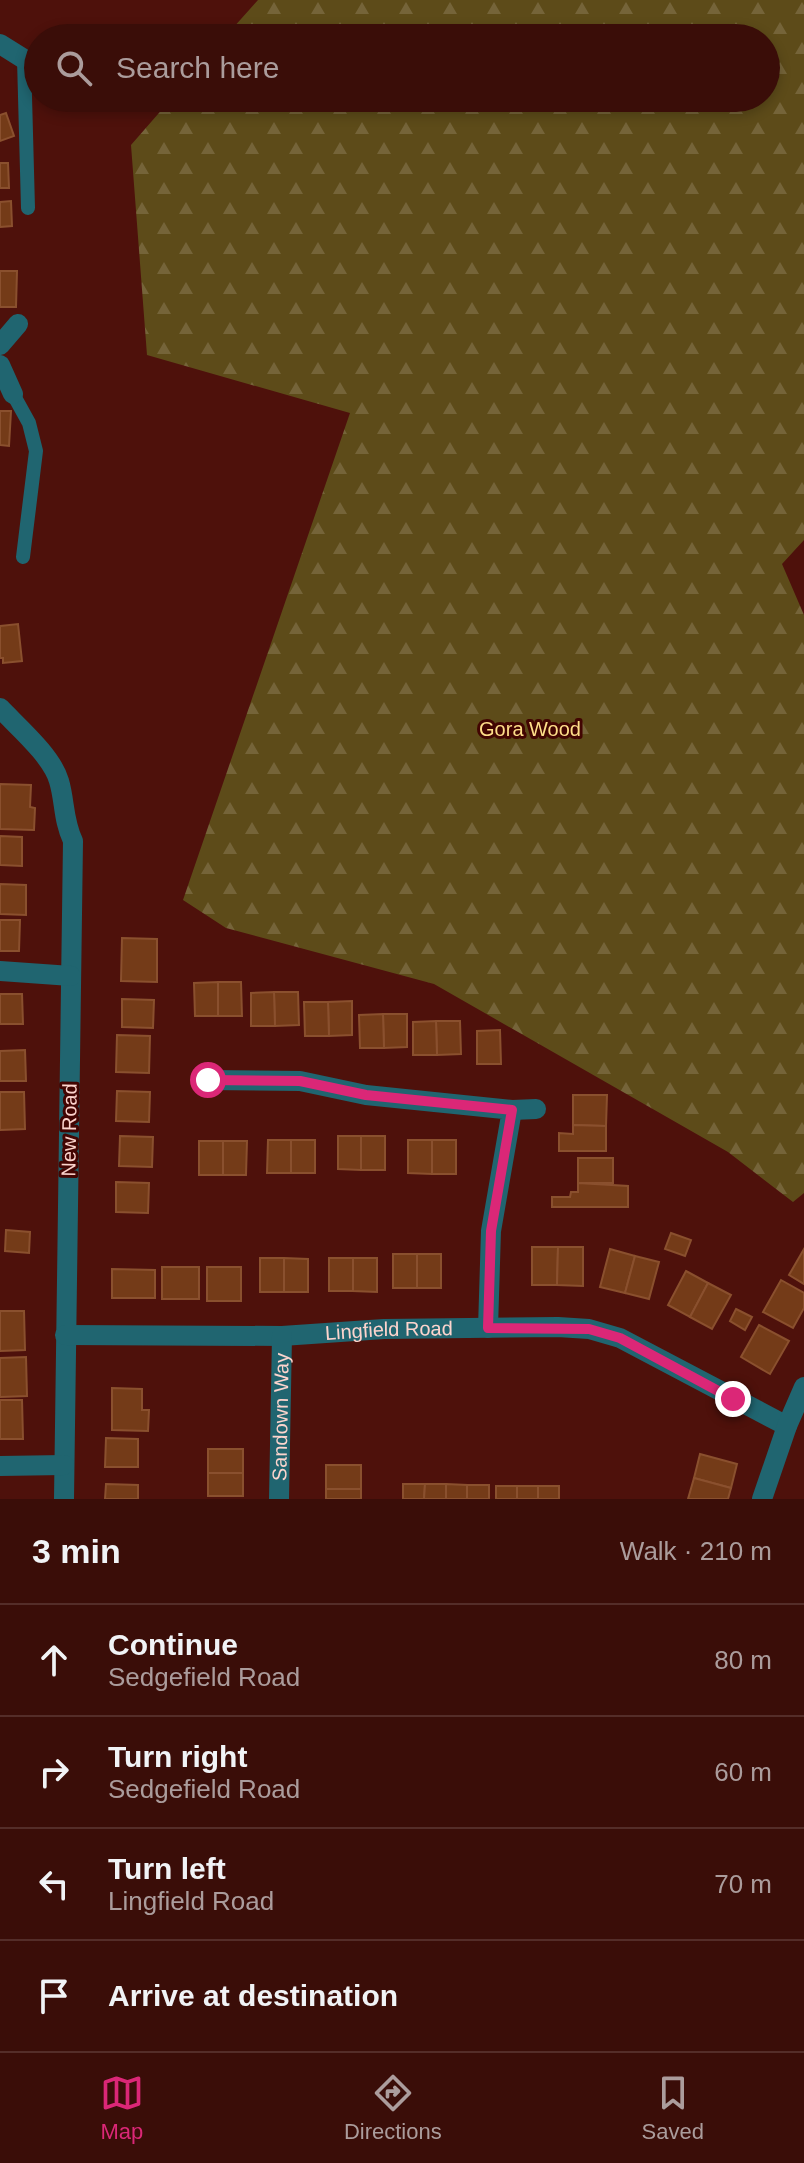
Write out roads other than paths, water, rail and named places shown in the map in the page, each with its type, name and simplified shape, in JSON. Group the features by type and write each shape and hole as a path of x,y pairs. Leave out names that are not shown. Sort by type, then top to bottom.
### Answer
{"street":[{"path":"0,44 24,59"},
{"path":"0,345 18,324"},
{"path":"0,365 13,394"},
{"name":"New Road","path":"0,708 52,765 59,781 67,828 73,841 64,1499"},
{"path":"0,971 71,976"},
{"path":"208,1080 300,1081 366,1095 512,1110 536,1109"},
{"path":"488,1328 491,1231 512,1110"},
{"name":"Lingfield Road","path":"65,1335 282,1336 384,1329 589,1329 620,1338 787,1426"},
{"name":"Sandown Way","path":"279,1499 282,1336"},
{"path":"762,1499 804,1387"},
{"path":"0,1466 64,1465"}],"lane":[{"path":"25,112 28,208"},
{"path":"13,394 29,423 36,451 23,557"}],"park label":[{"name":"Gora Wood","path":"530,729"}]}
